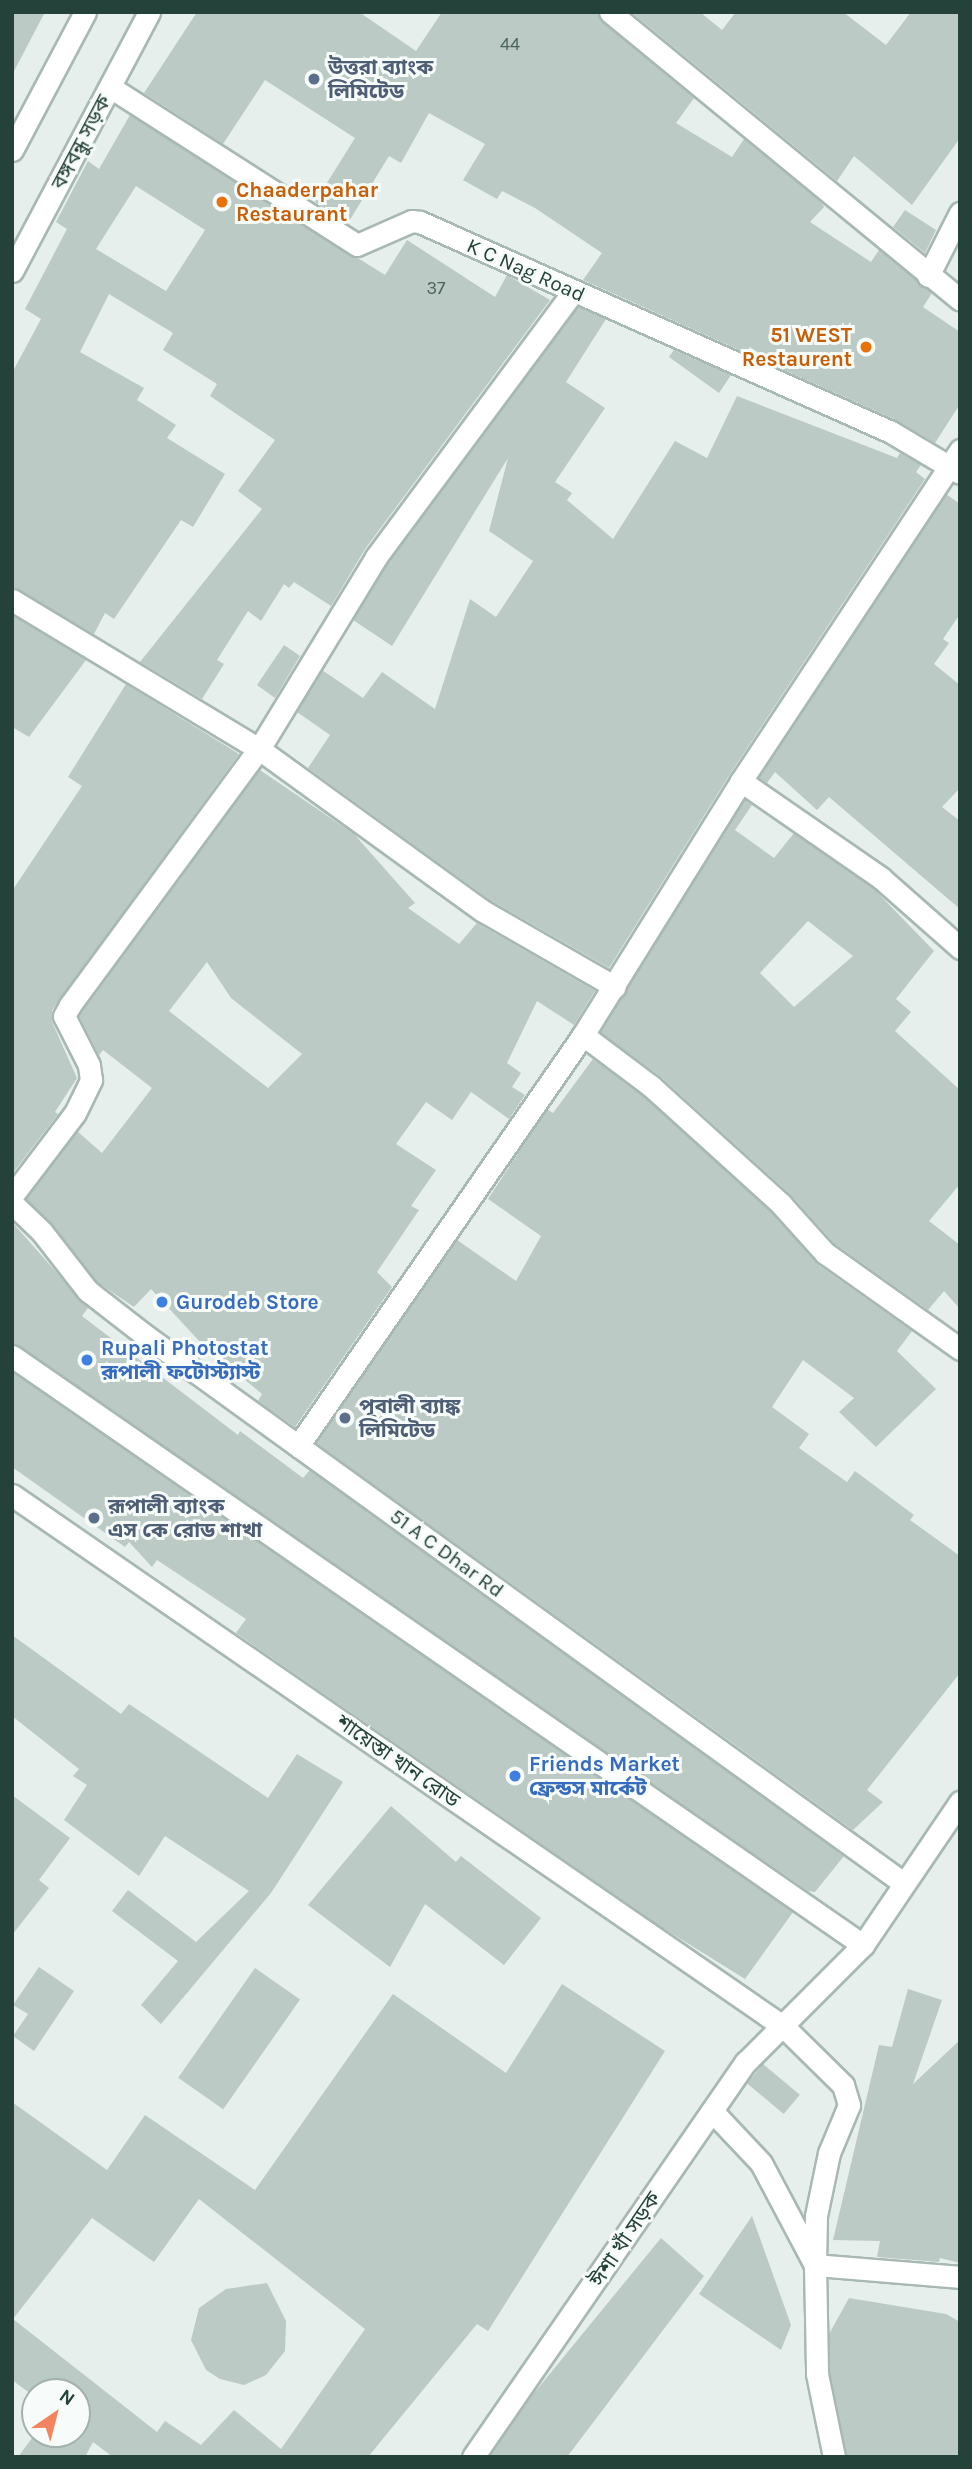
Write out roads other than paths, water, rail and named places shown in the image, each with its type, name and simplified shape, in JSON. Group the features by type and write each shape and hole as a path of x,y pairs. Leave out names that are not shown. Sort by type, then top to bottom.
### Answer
{"street":[{"path":"12,150 85,12"},
{"name":"বঙ্গবন্ধু সড়ক","path":"12,271 149,12"},
{"path":"610,12 928,276 960,299"},
{"name":"K C Nag Road","path":"110,87 357,246 412,221 420,222 956,463"},
{"path":"928,276 960,213"},
{"path":"12,1196 75,1112 91,1080 89,1065 64,1016 70,1005 259,749 376,557 573,292"},
{"path":"298,1446 583,1035 741,781 956,463"},
{"path":"12,600 259,749 483,911 615,987"},
{"path":"741,781 881,878 960,948"},
{"path":"583,1035 651,1086 781,1204 825,1253 960,1349"},
{"name":"51 A C Dhar Rd","path":"12,1203 42,1232 88,1291 902,1882"},
{"path":"12,1356 863,1945"},
{"name":"শায়েস্তা খান রোড","path":"12,1495 784,2027 843,2085 849,2105 828,2153 816,2216 817,2374 834,2457"},
{"name":"ঈশা খাঁ সড়ক","path":"473,2457 746,2062 784,2027 863,1945 902,1882 960,1802"},
{"path":"712,2112 761,2163 815,2266 960,2277"}],"place":[{"name":"উত্তরা ব্যাংক লিমিটেড","path":"314,79"},
{"name":"Chaaderpahar Restaurant","path":"222,202"},
{"name":"51 WEST Restaurent","path":"866,347"},
{"name":"Gurodeb Store","path":"162,1302"},
{"name":"Rupali Photostat রূপালী ফটোস্ট্যাস্ট","path":"87,1360"},
{"name":"পূবালী ব্যাঙ্ক লিমিটেড","path":"345,1418"},
{"name":"রূপালী ব্যাংক এস কে রোড শাখা","path":"94,1518"},
{"name":"Friends Market ফ্রেন্ডস মার্কেট","path":"515,1776"}]}
